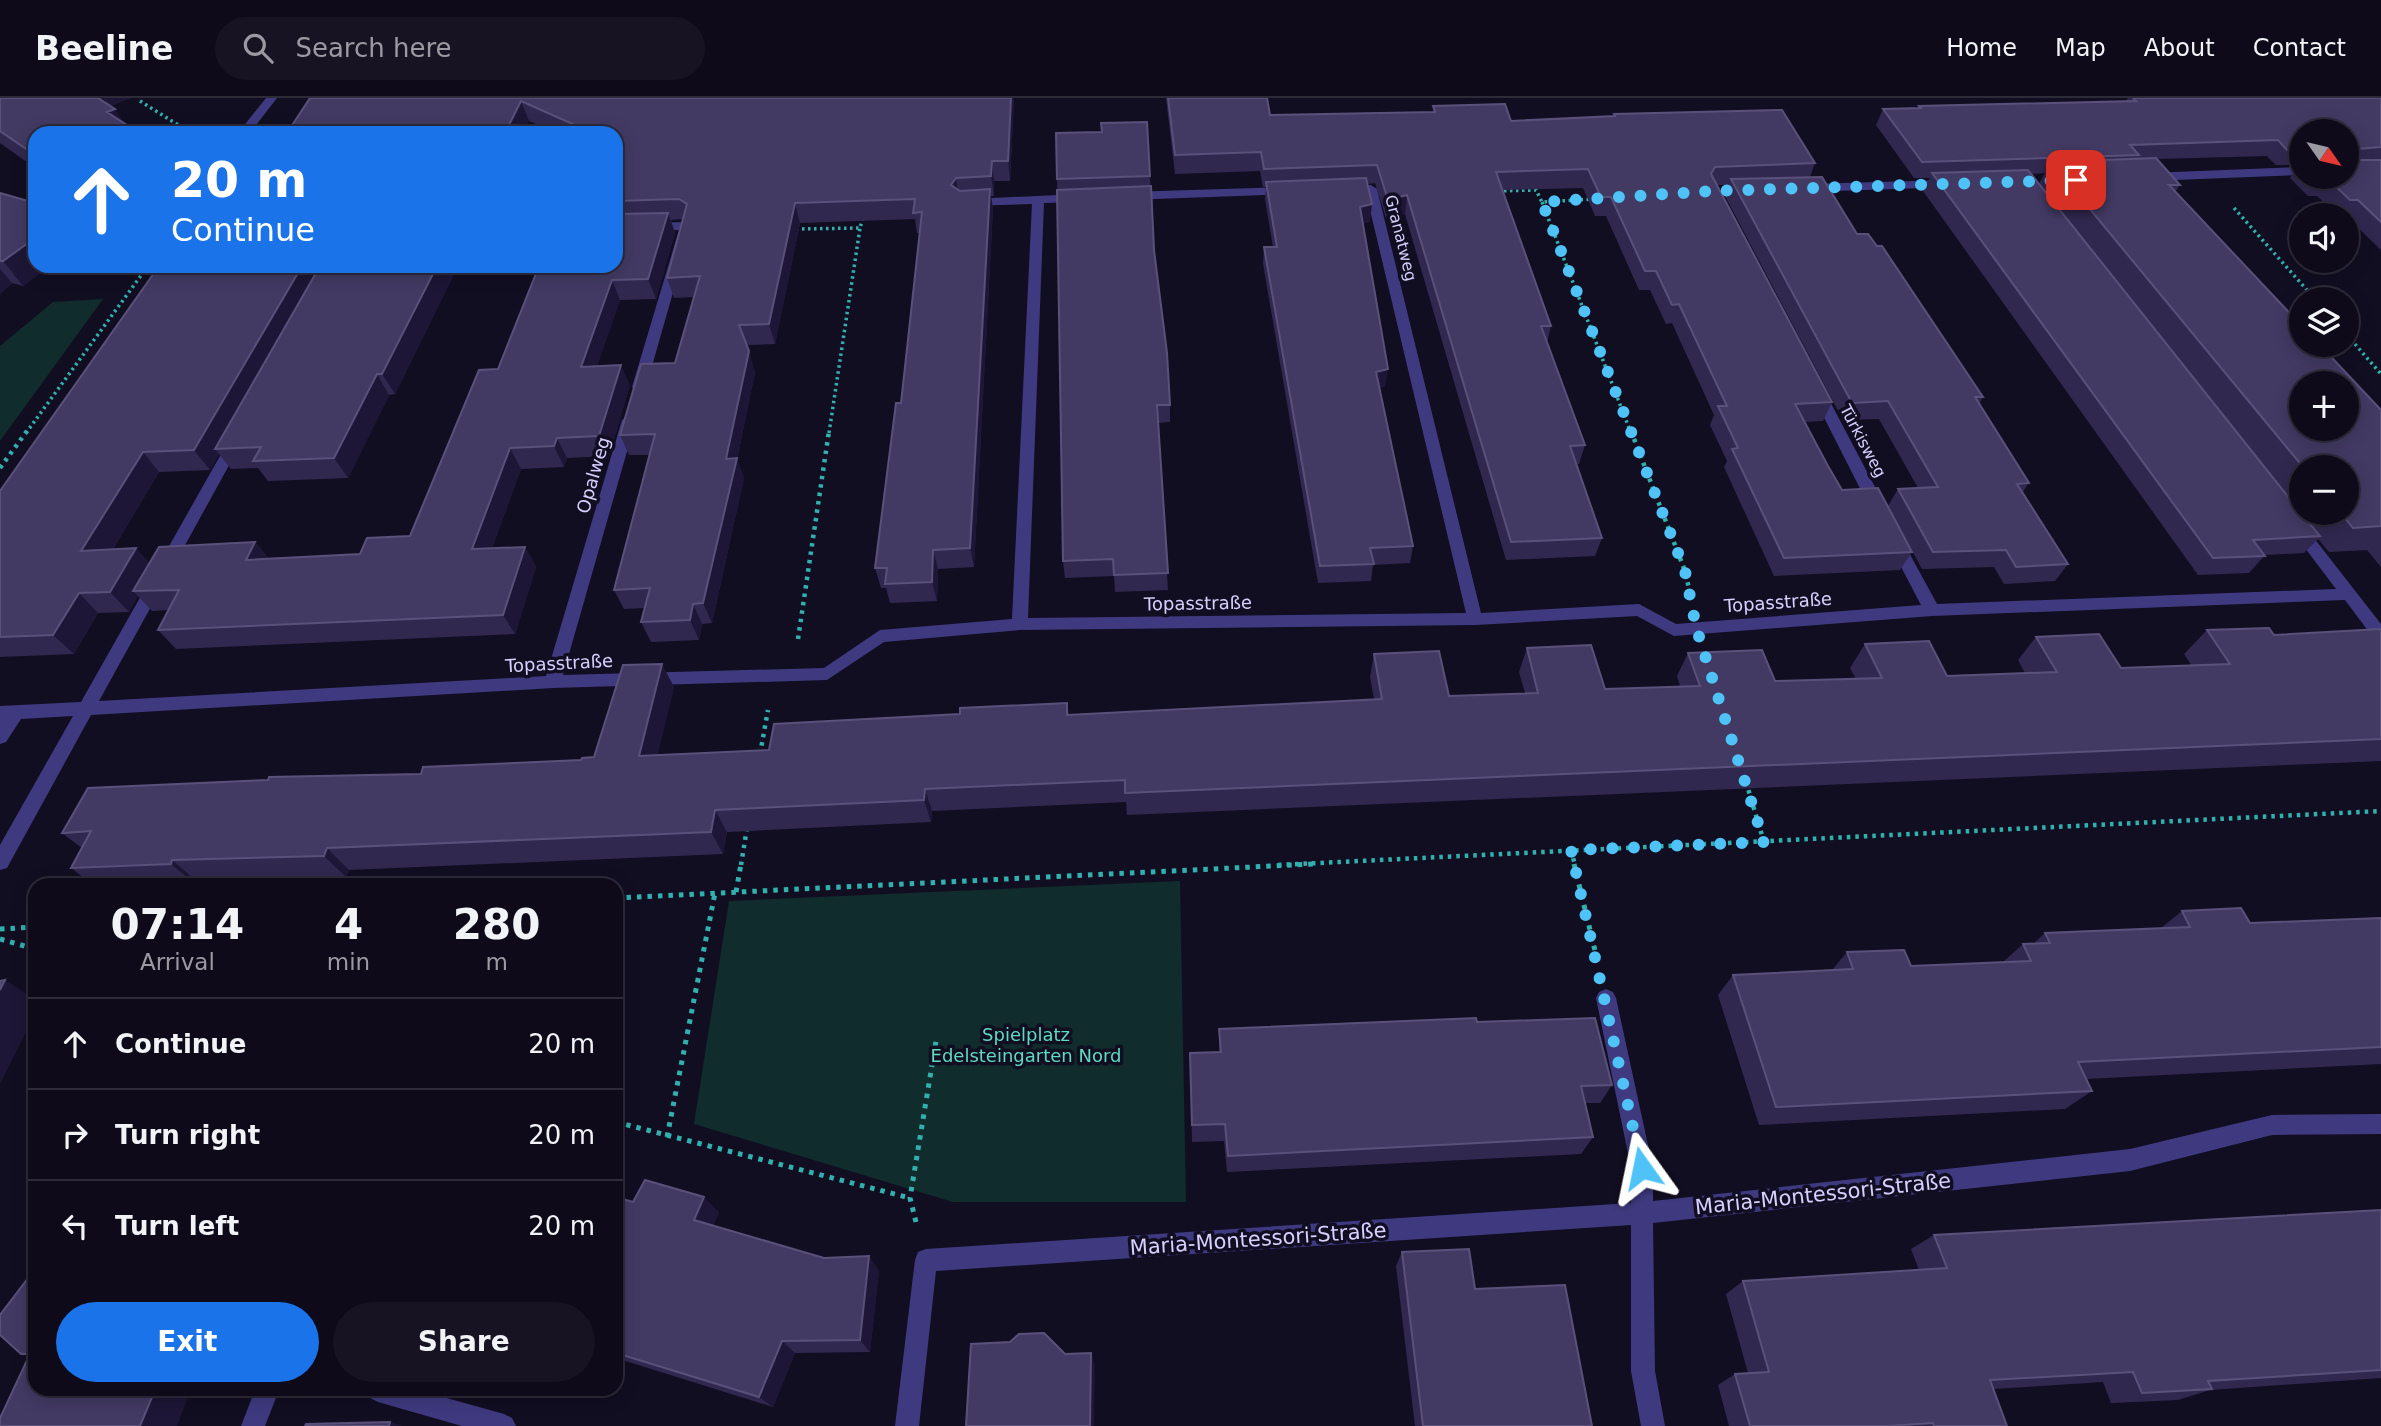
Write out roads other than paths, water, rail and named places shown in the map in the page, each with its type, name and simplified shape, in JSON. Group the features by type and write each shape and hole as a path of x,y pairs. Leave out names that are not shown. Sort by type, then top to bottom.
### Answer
{"street":[{"path":"250,126 272,98"},
{"path":"2135,177 2289,172"},
{"path":"1794,189 1970,183"},
{"name":"Granatweg","path":"1329,190 1371,189 1475,619"},
{"path":"1121,196 1302,191"},
{"path":"962,204 1094,197"},
{"path":"1020,624 1038,199"},
{"name":"Opalweg","path":"553,682 686,226 623,228"},
{"name":"Türkisweg","path":"1809,376 1932,610"},
{"path":"0,862 246,422"},
{"path":"2296,525 2381,636"},
{"name":"Topasstraße","path":"7,713 553,682 827,674 880,636 1020,624 1475,619 1639,610 1674,630 1932,610 2350,594"},
{"path":"0,737 7,713"},
{"path":"1606,998 1642,1168 1643,1371 1653,1426"},
{"name":"Maria-Montessori-Straße","path":"907,1426 926,1260 1643,1213 2130,1160 2272,1125 2381,1124"},
{"path":"253,1426 265,1396"},
{"path":"399,1396 504,1426"}],"park label":[{"name":"Spielplatz Edelsteingarten Nord","path":"1026,1044"}]}
